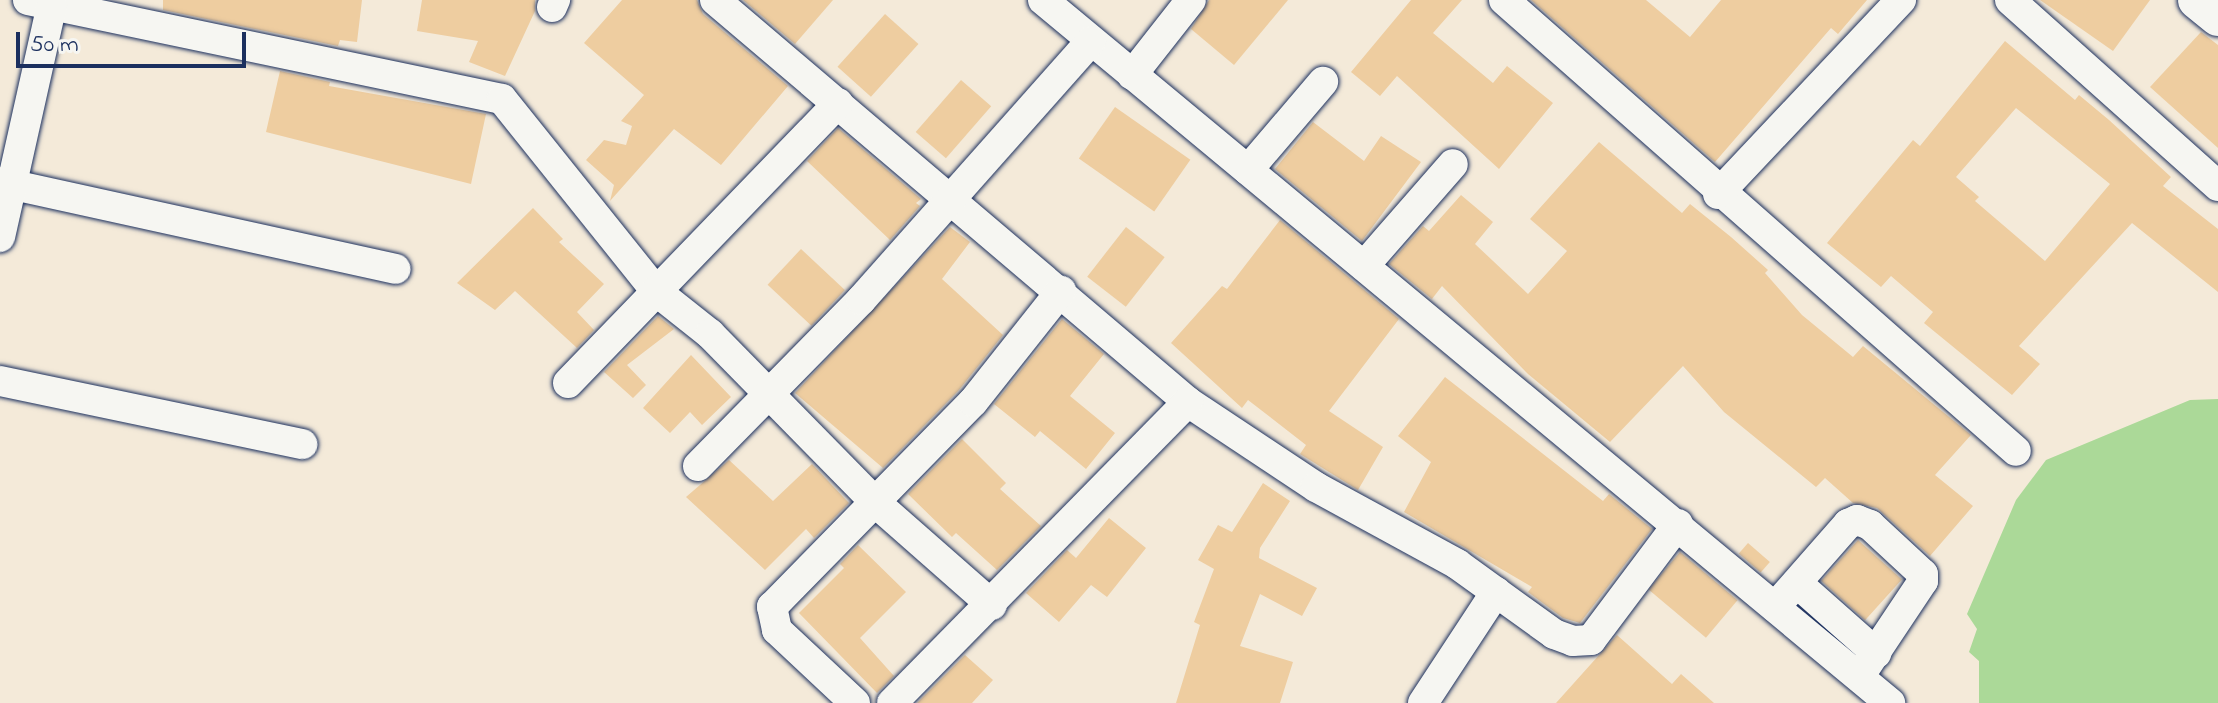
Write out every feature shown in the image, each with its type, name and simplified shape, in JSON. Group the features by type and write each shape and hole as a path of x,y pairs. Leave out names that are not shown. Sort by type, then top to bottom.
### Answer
{"street":[{"path":"715,0 1188,402 1316,487 1457,564 1554,634 1573,641 1591,640 1678,524"},
{"path":"1043,0 1775,607 1867,665"},
{"path":"1132,75 1191,0"},
{"path":"1718,194 1901,0"},
{"path":"2010,0 2218,186"},
{"path":"2197,0 2218,17"},
{"path":"0,237 5,183 40,2 502,99 656,291 710,334 877,504 992,605"},
{"path":"1511,2 1718,194 2016,451"},
{"path":"698,466 861,300 1091,41"},
{"path":"1248,170 1323,82"},
{"path":"568,383 838,103"},
{"path":"1364,266 1453,164"},
{"path":"5,183 396,269"},
{"path":"855,703 777,630 772,607 877,504 973,402 1061,291"},
{"path":"0,381 302,444"},
{"path":"892,703 992,605 1188,402"},
{"path":"1775,607 1848,524 1857,520 1870,525 1923,574 1923,581 1867,665"},
{"path":"1797,583 1867,665 1890,703"},
{"path":"1423,703 1496,592"}],"green space":[{"path":"2218,399 2218,703 1979,703 1979,661 1969,652 1977,629 1967,614 2016,500 2046,460 2190,400"}],"building":[{"path":"163,0 362,0 357,42 340,40 338,46 163,10"},
{"path":"422,0 535,0 535,11 505,76 469,62 478,41 417,31"},
{"path":"622,0 697,0 703,14 788,86 721,165 674,129 610,201 614,185 586,160 604,140 626,145 632,126 621,121 644,95 584,43"},
{"path":"743,0 833,0 795,44"},
{"path":"1209,0 1288,0 1234,65 1191,29"},
{"path":"1411,0 1462,0 1433,33 1493,83 1507,66 1553,103 1499,169 1397,76 1380,96 1351,72"},
{"path":"1531,0 1646,0 1690,37 1721,0 1867,0 1838,34 1831,28 1715,162"},
{"path":"2040,0 2150,0 2113,51"},
{"path":"885,14 918,44 871,97 837,67"},
{"path":"2201,32 2218,45 2218,148 2150,87"},
{"path":"2005,41 2075,100 2079,95 2109,120 2171,177 2163,186 2218,229 2218,292 2132,223 2019,346 2040,364 2012,395 1924,323 1933,312 1891,276 1881,287 1827,243 1913,140 1920,146","holes":["2016,108 2110,184 2045,261 1975,201 1979,197 1956,177"]},
{"path":"280,71 330,82 329,86 486,114 471,184 266,132"},
{"path":"961,80 991,106 946,158 916,132"},
{"path":"1115,107 1190,160 1154,211 1079,159"},
{"path":"1313,122 1364,161 1381,136 1421,162 1362,241 1275,169"},
{"path":"838,128 921,199 916,203 920,206 890,240 807,161"},
{"path":"1599,142 1682,213 1690,204 1731,237 1768,270 1765,273 1802,315 1853,357 1863,346 1971,435 1935,475 1973,506 1930,556 1877,508 1853,503 1825,478 1816,487 1724,412 1683,366 1610,442 1528,374 1442,286 1432,299 1389,264 1423,226 1429,231 1461,195 1493,222 1475,244 1528,294 1567,251 1530,219"},
{"path":"533,208 563,239 559,242 604,284 577,312 594,330 577,348 515,291 495,310 457,283"},
{"path":"1280,220 1399,319 1329,411 1383,447 1358,490 1300,454 1306,445 1248,400 1242,408 1171,343 1222,286 1227,289"},
{"path":"950,227 970,242 942,279 1003,335 959,390 883,468 795,393"},
{"path":"1126,227 1165,257 1126,307 1087,277"},
{"path":"801,249 845,290 811,326 768,285"},
{"path":"658,316 674,329 627,365 646,385 633,398 604,372"},
{"path":"1062,319 1104,354 1070,396 1115,433 1086,469 1040,431 1035,437 994,404"},
{"path":"691,355 731,397 702,425 690,412 670,433 643,408"},
{"path":"1445,377 1603,501 1609,494 1652,529 1580,623 1563,618 1528,592 1532,587 1404,512 1431,462 1398,436"},
{"path":"962,439 1006,483 1000,489 1041,526 997,570 956,533 952,537 908,494"},
{"path":"729,460 773,501 812,464 849,503 814,538 806,529 765,570 686,497"},
{"path":"1263,483 1290,501 1260,548 1259,558 1317,588 1302,616 1260,594 1240,646 1293,662 1280,703 1176,703 1200,625 1194,622 1214,569 1198,560 1218,525 1232,532"},
{"path":"1109,518 1146,548 1107,597 1091,585 1059,622 1026,593 1067,550 1076,558"},
{"path":"1858,540 1902,579 1865,620 1821,581"},
{"path":"1748,543 1770,562 1761,573 1739,554"},
{"path":"858,545 906,592 860,638 894,676 877,693 799,613 844,568 840,564"},
{"path":"1680,552 1737,600 1706,638 1649,590"},
{"path":"1617,635 1672,684 1681,674 1714,703 1556,703"},
{"path":"965,655 993,680 972,703 917,703"}]}
